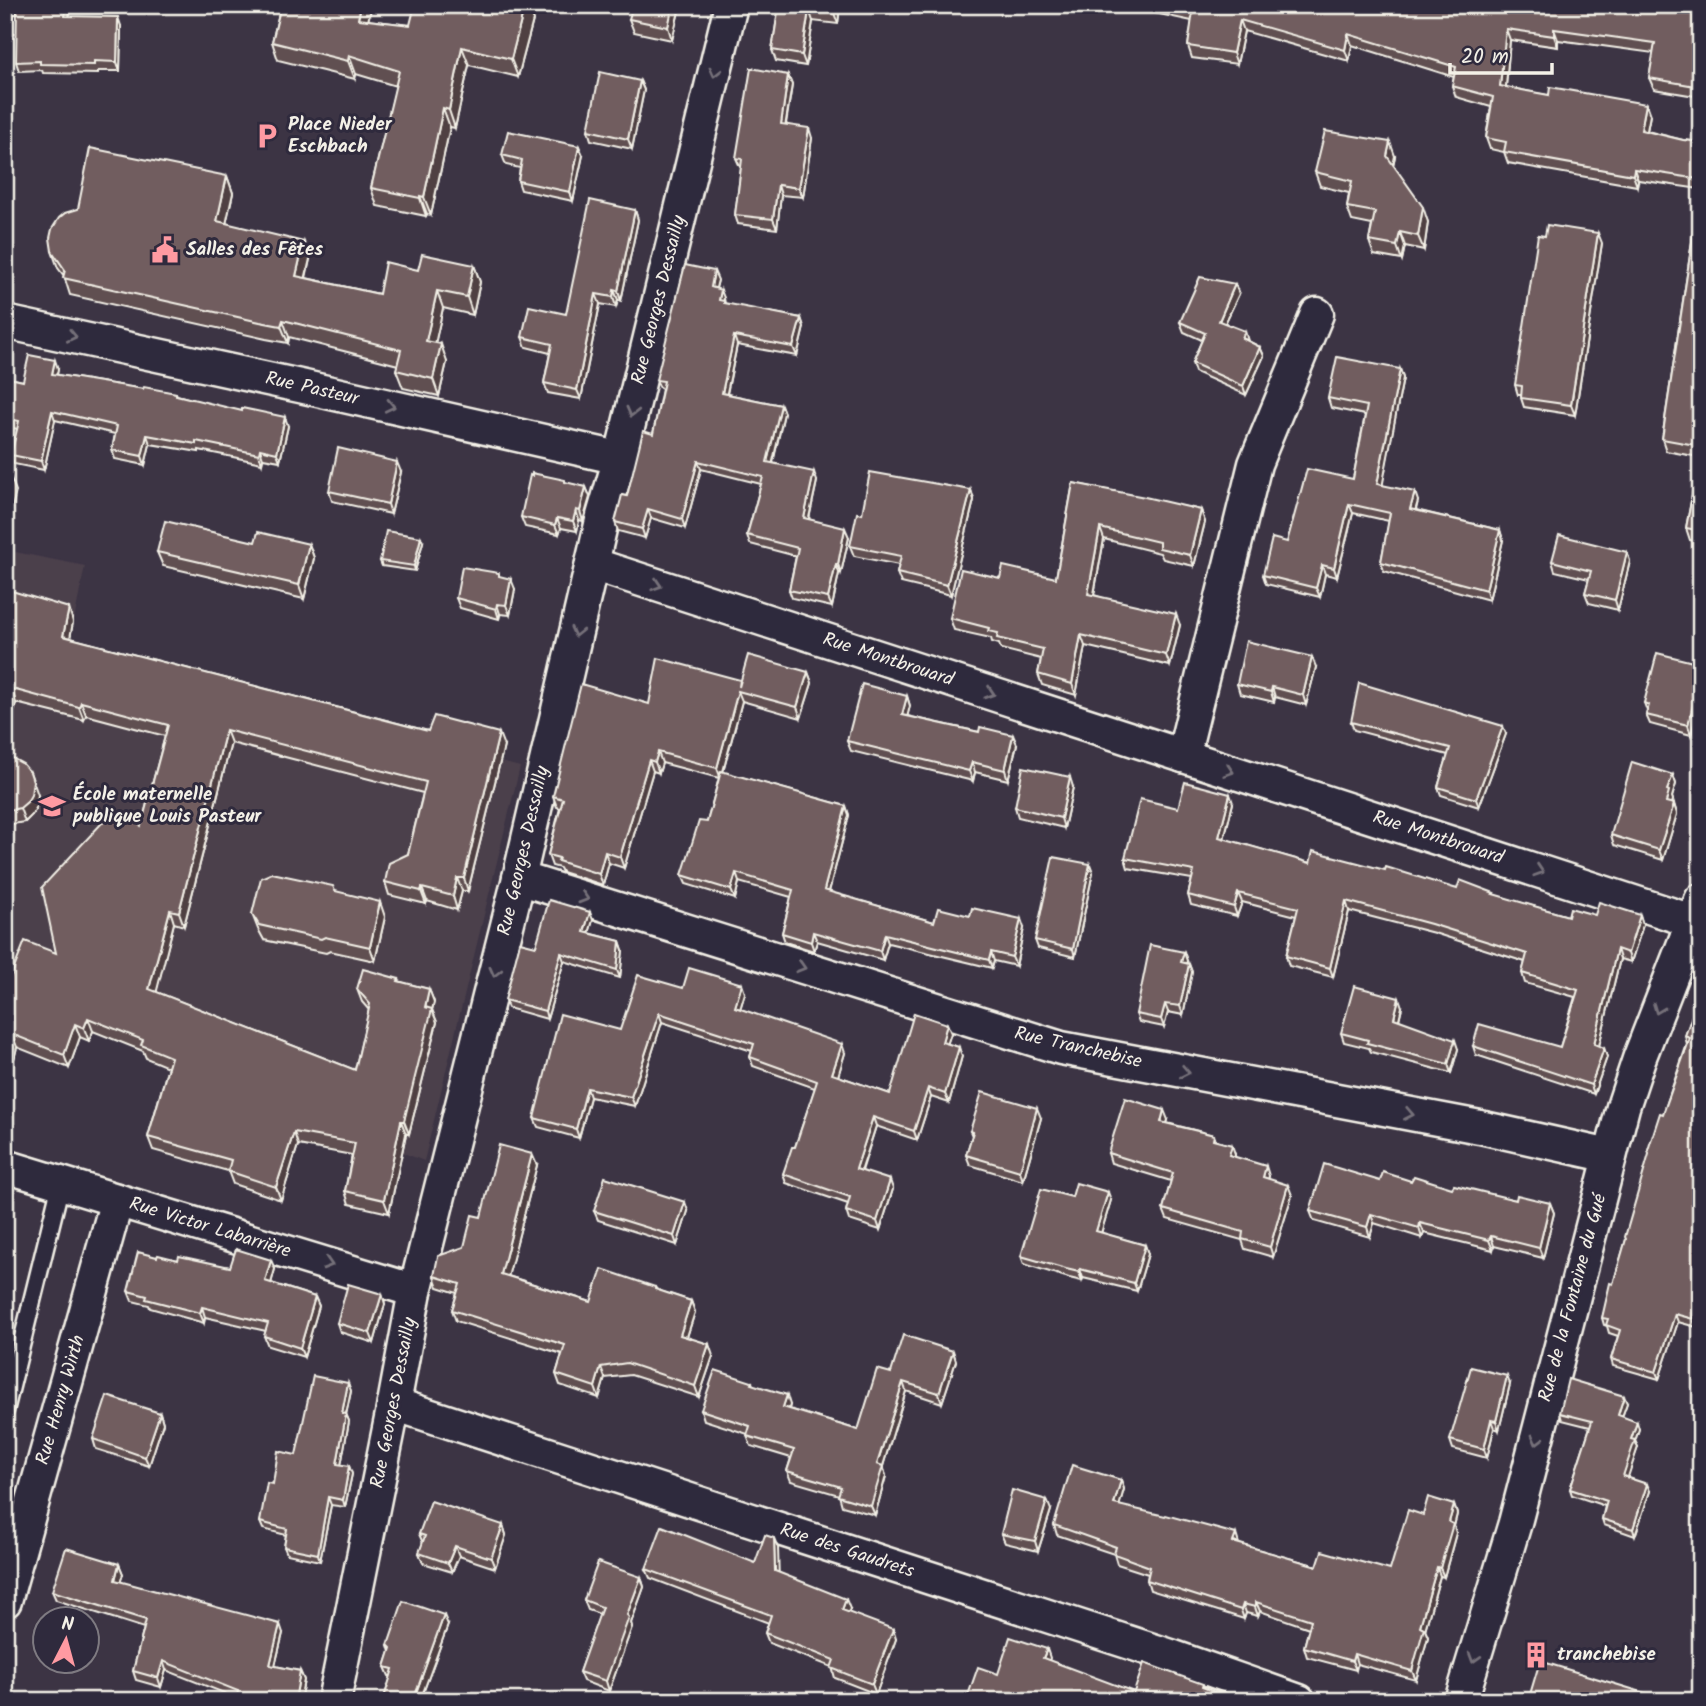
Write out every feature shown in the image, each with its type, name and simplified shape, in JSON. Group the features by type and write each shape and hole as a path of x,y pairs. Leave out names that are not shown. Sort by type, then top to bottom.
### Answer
{"street":[{"name":"Rue Georges Dessailly","path":"334,1701 415,1291 519,878 592,564 631,417 731,5"},
{"path":"1184,756 1255,464 1317,314"},
{"name":"Rue Pasteur","path":"5,322 619,458"},
{"name":"Rue Montbrouard","path":"592,564 1184,756 1696,910"},
{"name":"Rue Tranchebise","path":"519,878 1061,1048 1480,1128 1610,1156"},
{"name":"Rue de la Fontaine du Gué","path":"1461,1701 1515,1523 1623,1107 1639,1059 1688,969 1696,910"},
{"name":"Rue Victor Labarrière","path":"5,1166 415,1291"},
{"name":"Rue Henry Wirth","path":"5,1601 117,1199"},
{"name":"Rue des Gaudrets","path":"394,1404 1148,1649 1299,1701"}],"lane":[{"path":"5,1411 61,1183"}],"shaded area":[{"path":"5,550 85,566 68,649 520,767 424,1161 5,997"}],"building":[{"path":"17,5 66,5 65,16 118,17 117,62 94,61 94,65 16,62"},
{"path":"281,5 361,5 358,19 410,25 415,5 525,5 511,59 462,47 449,110 443,108 424,197 420,198 371,188 399,71 349,55 348,61 272,42"},
{"path":"633,5 673,5 668,27 629,19"},
{"path":"779,5 835,5 834,13 809,10 802,55 772,50"},
{"path":"1166,5 1701,5 1701,87 1649,78 1655,43 1554,29 1554,36 1506,29 1500,86 1549,95 1550,87 1646,104 1641,130 1701,142 1701,171 1698,179 1634,169 1633,175 1504,152 1506,142 1486,138 1493,97 1452,86 1456,67 1348,34 1345,50 1240,20 1233,53 1188,46 1193,11"},
{"path":"751,68 788,75 781,124 809,128 799,188 778,185 773,219 735,215 742,159 736,158"},
{"path":"600,72 640,81 628,139 588,130"},
{"path":"508,131 579,146 570,192 518,181 522,160 502,155"},
{"path":"1325,131 1390,142 1387,156 1423,207 1418,236 1400,232 1397,246 1369,241 1375,212 1347,207 1352,181 1315,172"},
{"name":"Salles des Fêtes","path":"90,148 227,176 217,221 304,242 296,276 379,294 385,262 418,270 422,254 474,265 467,297 437,291 426,341 441,344 433,379 396,370 401,350 283,320 281,326 260,322 63,278 65,270 52,251 50,238 59,218 78,209"},
{"path":"1701,183 1701,446 1662,439"},
{"path":"590,200 635,210 618,291 614,290 613,297 596,294 577,390 544,383 552,344 522,337 529,306 566,314"},
{"path":"1547,225 1598,233 1571,405 1521,398 1522,386 1515,385 1538,235 1545,236"},
{"path":"685,265 714,271 711,287 721,290 719,300 724,303 801,318 793,347 734,336 722,393 781,405 767,462 814,472 804,518 845,528 828,598 789,590 798,548 747,535 763,477 698,461 682,519 648,509 642,529 615,522 622,495 627,496 643,431 653,434 664,381 656,380"},
{"path":"1200,277 1235,284 1219,321 1245,331 1242,338 1260,347 1243,386 1192,363 1205,333 1180,322"},
{"path":"29,355 55,360 52,374 143,389 144,387 242,411 242,408 285,417 277,453 260,449 259,454 196,441 196,444 147,435 142,456 112,450 117,426 52,411 41,461 11,455 19,421 5,418 5,377 23,381"},
{"path":"1337,357 1400,369 1377,484 1415,492 1410,509 1500,530 1486,590 1381,562 1390,513 1349,504 1334,568 1322,565 1316,588 1263,575 1272,538 1287,542 1307,469 1353,479 1367,406 1328,398"},
{"path":"338,448 397,462 388,504 329,491"},
{"path":"1701,450 1701,531 1686,528"},
{"path":"870,472 971,490 947,585 897,573 901,556 850,546 857,513 862,514"},
{"path":"532,473 586,487 580,511 576,510 573,521 557,518 555,525 521,517"},
{"path":"5,476 11,478 5,504"},
{"path":"1073,483 1201,510 1190,555 1159,548 1159,542 1100,528 1088,594 1176,614 1166,655 1081,635 1072,684 1038,674 1043,649 997,638 998,633 988,631 989,628 950,618 961,569 1000,578 1003,566 1056,578"},
{"path":"165,521 255,542 258,532 309,544 299,585 157,552"},
{"path":"386,531 421,537 414,566 380,561"},
{"path":"1559,535 1627,552 1615,600 1585,593 1591,571 1552,561"},
{"path":"462,567 499,573 499,576 511,579 506,605 497,604 496,609 456,598"},
{"path":"5,589 69,608 63,636 428,731 434,716 499,733 464,878 457,878 453,896 385,882 389,863 408,854 426,782 226,730 179,912 170,910 149,989 355,1070 370,1004 357,989 363,969 429,989 425,1007 432,1009 404,1121 401,1121 384,1200 345,1191 355,1143 294,1132 276,1187 228,1171 231,1160 148,1137 171,1057 141,1045 143,1040 88,1018 84,1028 75,1024 64,1055 12,1034 5,1057 5,985 7,986 25,941 56,953 42,887 115,809 141,826 168,725 81,702 79,707 12,689 5,716"},
{"path":"1246,641 1312,657 1303,695 1272,687 1271,692 1237,684"},
{"path":"1657,653 1701,664 1688,725 1646,715 1649,705 1644,703"},
{"path":"748,655 808,672 797,707 738,691 717,768 658,752 655,762 649,760 620,857 605,852 599,874 558,861 559,858 548,855 563,799 553,796 581,684 649,704 658,658 740,680 739,687"},
{"path":"1359,683 1503,726 1476,799 1438,787 1450,748 1351,722"},
{"path":"862,684 907,696 902,715 979,732 980,727 1013,735 1005,770 972,762 969,771 847,741"},
{"path":"5,754 23,764 33,781 27,802 20,808 5,811"},
{"path":"1632,762 1673,775 1666,802 1674,804 1659,850 1611,835"},
{"path":"1023,767 1070,777 1061,818 1015,807"},
{"path":"721,771 846,806 824,890 934,922 938,908 970,916 972,908 1021,919 1012,957 991,952 989,960 885,934 880,951 813,932 811,942 782,933 793,890 736,873 731,890 682,875 699,821 707,822"},
{"path":"1185,782 1230,794 1219,837 1310,863 1313,851 1385,870 1386,867 1457,889 1460,880 1493,894 1568,916 1570,908 1595,915 1599,902 1640,915 1628,953 1617,949 1594,1044 1604,1048 1591,1085 1473,1046 1479,1024 1560,1047 1578,990 1522,973 1527,954 1346,901 1330,968 1286,956 1298,908 1238,893 1234,907 1188,895 1194,871 1125,858 1140,799 1178,808"},
{"path":"1053,857 1090,864 1073,949 1035,940"},
{"path":"272,873 333,886 335,891 380,902 370,947 259,925 252,914 261,878"},
{"path":"549,900 590,912 584,932 620,941 617,970 561,953 545,1011 505,1000 520,942 536,946"},
{"path":"1150,945 1184,952 1181,962 1189,964 1180,1006 1165,1004 1161,1019 1136,1014"},
{"path":"689,968 742,984 735,1007 842,1044 832,1074 890,1094 914,1013 947,1024 942,1042 959,1047 945,1094 928,1088 914,1131 873,1117 856,1169 890,1180 877,1221 846,1211 850,1197 783,1174 817,1081 750,1057 754,1044 659,1013 631,1097 587,1088 576,1129 534,1118 560,1014 620,1030 638,975 683,988"},
{"path":"1354,986 1399,998 1394,1018 1455,1040 1448,1064 1367,1043 1368,1040 1341,1033"},
{"path":"1700,992 1701,1310 1700,1313 1694,1312 1693,1319 1675,1314 1656,1372 1611,1359 1620,1330 1606,1325 1608,1319 1602,1318 1610,1283 1613,1284 1626,1239 1648,1150 1690,1038 1685,1036"},
{"path":"982,1092 1037,1108 1020,1171 966,1155"},
{"path":"1125,1098 1164,1110 1161,1122 1214,1135 1213,1140 1232,1145 1229,1155 1266,1166 1263,1177 1288,1185 1270,1247 1242,1239 1243,1232 1163,1209 1173,1173 1108,1153"},
{"path":"499,1145 532,1154 501,1274 591,1302 602,1269 691,1301 680,1335 709,1344 695,1386 627,1363 601,1367 595,1387 556,1374 565,1345 452,1310 460,1284 434,1276 438,1256 464,1247 472,1215 481,1217"},
{"path":"1324,1164 1380,1181 1383,1172 1411,1181 1414,1176 1452,1188 1454,1185 1516,1200 1517,1195 1550,1203 1539,1248 1491,1236 1489,1240 1420,1223 1419,1228 1371,1214 1367,1227 1310,1211"},
{"path":"605,1177 685,1202 674,1236 594,1211"},
{"path":"1076,1183 1108,1192 1096,1231 1145,1245 1134,1283 1080,1269 1079,1272 1066,1269 1021,1256 1041,1189 1072,1197"},
{"path":"236,1249 271,1260 265,1281 315,1297 300,1348 264,1336 268,1323 202,1307 200,1313 146,1299 147,1296 128,1291 138,1252 178,1260 179,1256 230,1267"},
{"path":"348,1284 382,1294 370,1333 337,1323"},
{"path":"903,1335 953,1351 939,1393 903,1382 877,1464 883,1466 871,1506 838,1496 841,1487 787,1471 794,1450 747,1436 750,1426 701,1410 715,1370 787,1395 783,1407 858,1430 877,1369 891,1373"},
{"path":"1471,1367 1507,1376 1496,1421 1491,1420 1484,1449 1450,1440"},
{"path":"313,1376 348,1383 342,1413 346,1414 337,1464 349,1466 343,1500 328,1497 318,1554 284,1547 287,1529 260,1522 267,1483 273,1484 278,1451 296,1455"},
{"path":"1568,1379 1624,1396 1618,1415 1637,1422 1631,1439 1635,1440 1623,1476 1647,1484 1633,1529 1602,1519 1607,1501 1570,1489 1592,1421 1560,1413"},
{"path":"107,1396 160,1413 145,1457 93,1439"},
{"path":"1072,1465 1121,1480 1114,1504 1236,1534 1233,1542 1317,1566 1322,1551 1390,1570 1408,1510 1423,1515 1428,1497 1454,1505 1449,1522 1453,1524 1420,1626 1424,1628 1412,1671 1354,1654 1352,1661 1304,1647 1311,1620 1256,1602 1255,1607 1243,1604 1241,1610 1147,1580 1150,1567 1114,1554 1116,1547 1054,1525"},
{"path":"1012,1490 1047,1500 1035,1541 1001,1534"},
{"path":"431,1501 503,1525 491,1558 455,1546 448,1563 419,1553 425,1536 419,1534"},
{"path":"662,1526 755,1563 765,1535 774,1538 775,1571 846,1599 842,1610 893,1629 872,1684 831,1668 834,1660 765,1633 771,1615 646,1569"},
{"path":"66,1548 119,1564 115,1580 280,1624 270,1665 300,1671 295,1701 236,1701 238,1691 163,1661 158,1678 133,1671 146,1620 102,1606 102,1604 52,1591"},
{"path":"598,1562 641,1577 606,1681 579,1672 602,1607 584,1600"},
{"path":"403,1601 444,1615 413,1701 383,1701 393,1669 385,1667 391,1648 388,1645"},
{"path":"1010,1637 1047,1649 1043,1658 1134,1692 1144,1663 1203,1684 1202,1687 1237,1701 966,1701 978,1667 998,1674"},
{"path":"1540,1661 1671,1701 1528,1701"}],"place":[{"name":"Place Nieder Eschbach","path":"267,136"},
{"name":"Salles des Fêtes","path":"165,250"},
{"name":"École maternelle publique Louis Pasteur","path":"52,806"},
{"name":"tranchebise","path":"1536,1655"}]}
